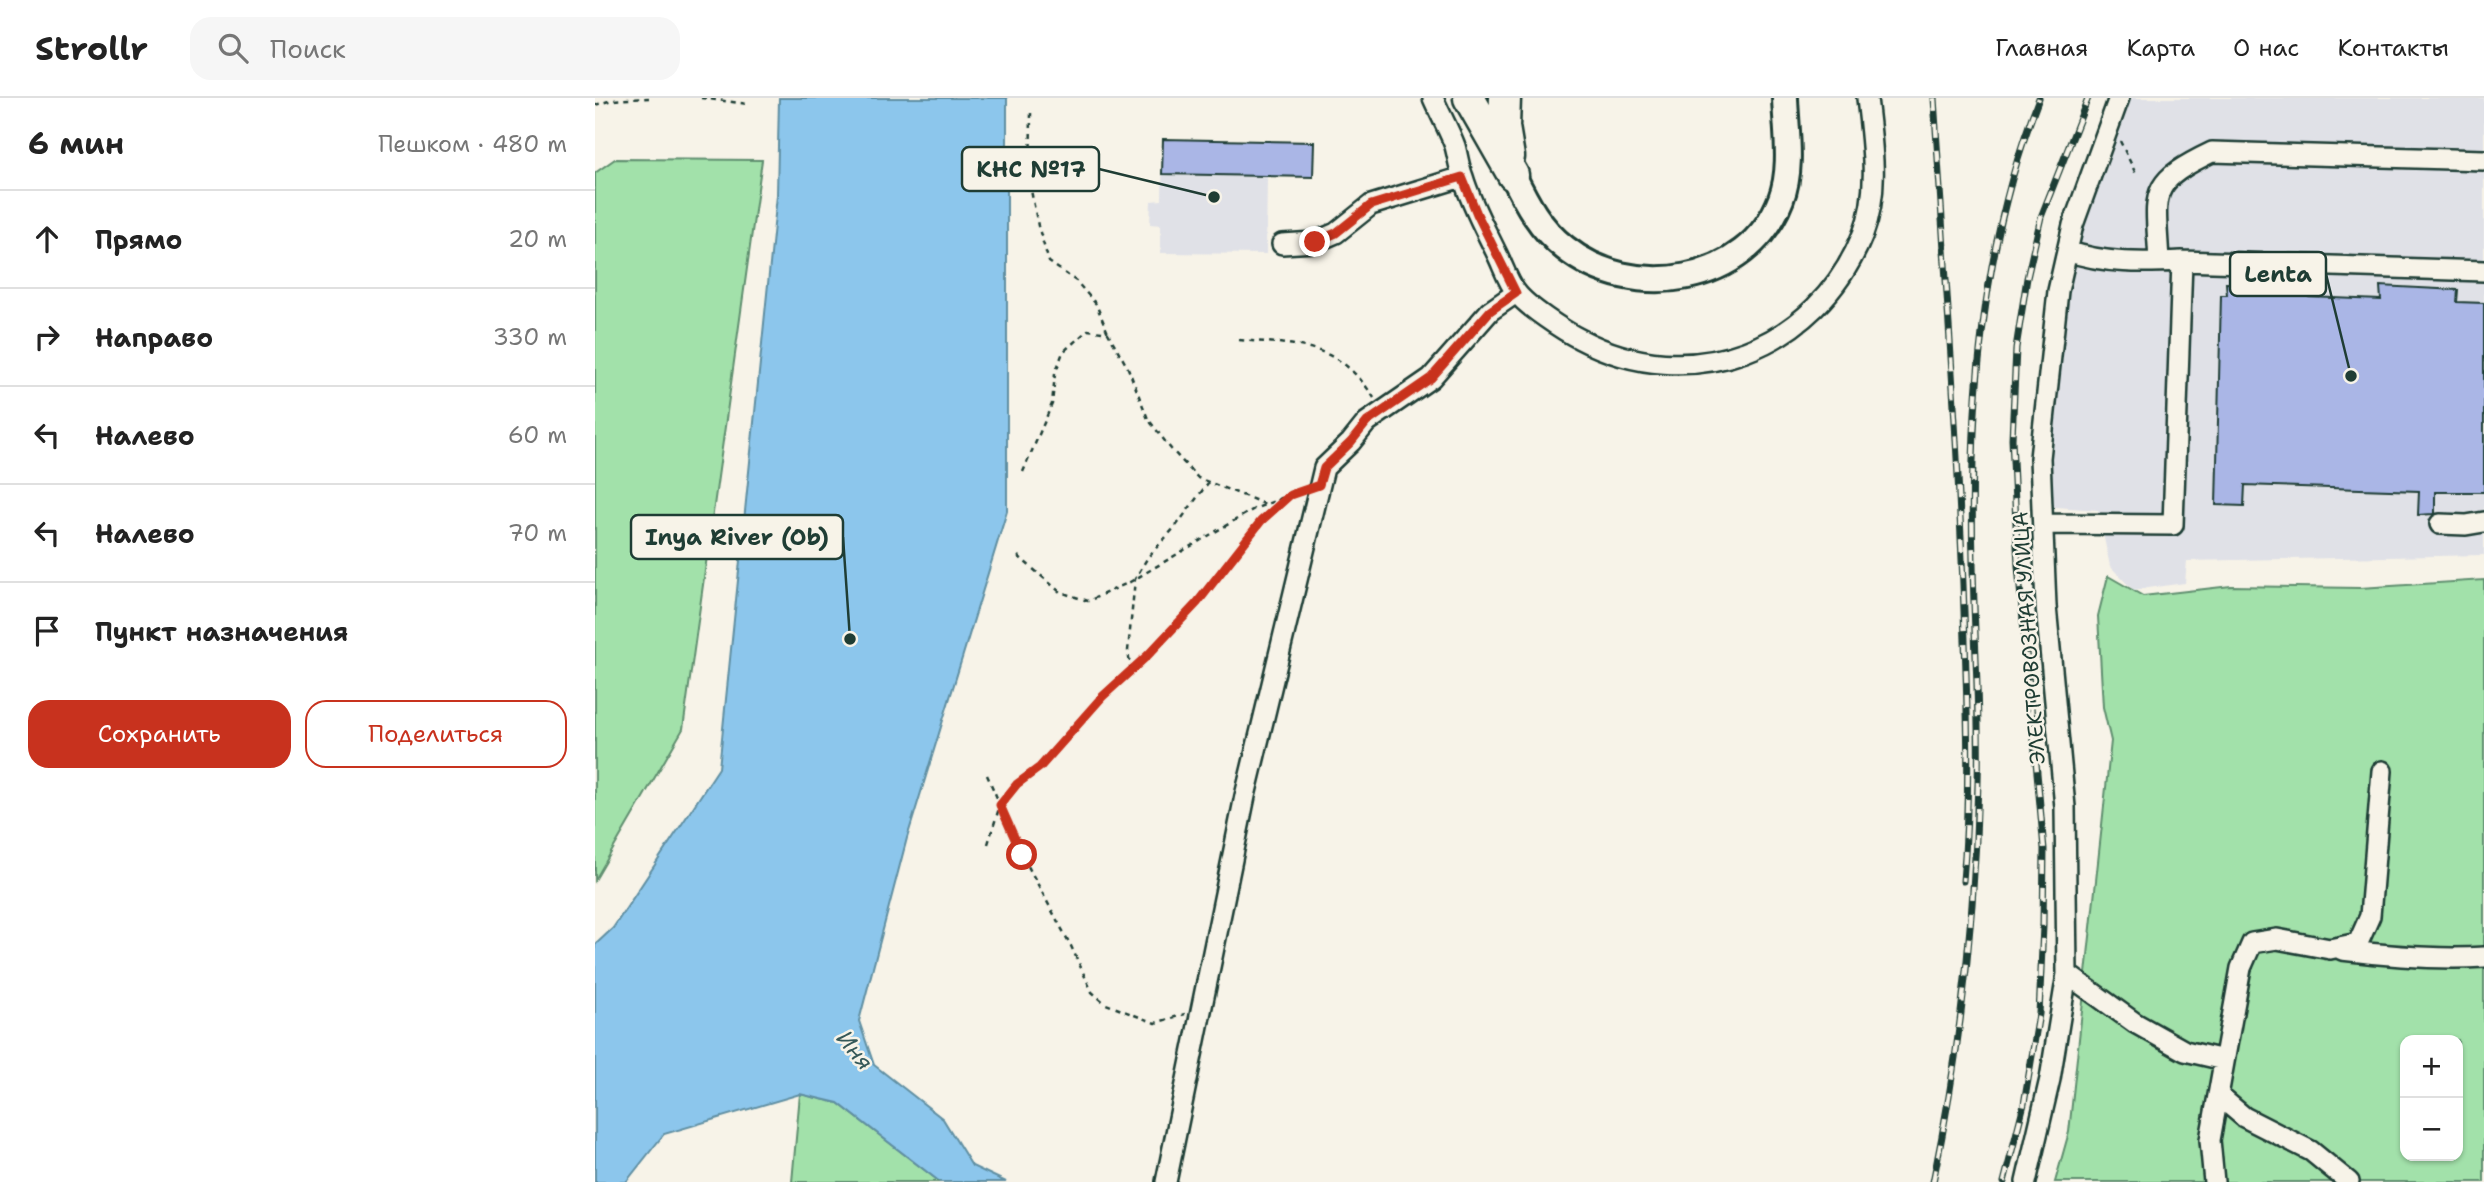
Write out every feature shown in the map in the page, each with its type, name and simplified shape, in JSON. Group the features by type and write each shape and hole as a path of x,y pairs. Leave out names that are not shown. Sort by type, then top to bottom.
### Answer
{"highway":[{"path":"1469,98 1513,175"},
{"path":"1505,98 1504,127 1513,175"}],"main road":[{"path":"1513,175 1527,203 1546,231 1581,259 1620,276 1660,281 1700,273 1738,253 1756,238 1781,199 1786,178 1787,154 1785,98"}],"street":[{"path":"1433,98 1454,145 1462,177 1477,214 1516,293 1562,330 1593,346 1644,362 1681,364 1729,359 1772,341 1800,321 1825,297 1844,271 1863,233 1874,191 1867,98"},
{"name":"ЭЛЕКТРОВОЗНАЯ УЛИЦА","path":"2026,1182 2050,1079 2067,974 2065,807 2046,607 2041,444 2053,325 2067,251 2073,225 2119,98"},
{"path":"2159,262 2157,200 2160,188 2183,166 2212,152 2484,160"},
{"path":"1282,244 1315,242 1336,233 1371,205 1462,177"},
{"path":"2067,251 2087,258 2125,263 2182,261 2484,271"},
{"path":"2043,524 2172,525 2182,261"},
{"path":"1166,1182 1244,796 1324,468 1367,422 1431,378 1490,311 1516,293"},
{"path":"2440,524 2466,525 2484,522"},
{"path":"2330,949 2358,943 2369,916 2382,771"},
{"path":"2214,1182 2210,1140 2241,968 2252,943 2277,939 2398,957 2484,957"},
{"path":"2067,974 2135,1023 2185,1051 2224,1060"},
{"path":"2218,1095 2244,1116 2311,1151 2349,1182"}],"path":[{"path":"595,104 649,98"},
{"path":"701,98 748,104"},
{"path":"1031,113 1030,185 1049,262 1076,281 1096,304 1108,333 1128,368 1148,419 1189,468 1198,478 1265,505"},
{"path":"1023,472 1052,404 1055,374 1063,352 1088,330 1108,333"},
{"path":"1238,340 1304,345 1334,356 1361,377 1382,410"},
{"path":"1131,671 1128,651 1135,579 1148,557 1176,526 1208,482"},
{"path":"1018,556 1060,592 1088,601 1135,579 1254,509 1319,485"},
{"path":"988,844 1000,805 1017,784 1040,767 1102,697 1197,603 1261,521 1290,495"},
{"path":"987,775 1022,855 1071,946 1092,992 1106,1004 1155,1023 1202,1011"}],"shaded area":[{"path":"2119,98 2484,98 2484,555 2187,561 2185,583 2133,590 2110,566 2098,510 2042,506 2053,325"},
{"path":"1163,139 1314,142 1313,177 1267,176 1266,254 1161,253 1161,225 1150,224 1151,201 1162,200"}],"green space":[{"path":"615,159 762,160 683,729 595,880 595,173"},
{"path":"2108,576 2143,596 2231,586 2360,588 2484,580 2484,1182 2055,1182 2069,1132 2111,741 2103,707 2098,616"},
{"path":"800,1094 838,1103 940,1182 792,1182"}],"water":[{"name":"Иня","path":"779,98 1007,98 1007,511 907,838 859,1021 874,1065 943,1119 972,1166 1006,1182 940,1182 838,1103 800,1094 664,1134 626,1182 595,1182 595,945 613,928 719,768 777,195"}],"building":[{"path":"1163,139 1314,142 1313,177 1162,174"},
{"path":"2226,283 2309,285 2309,297 2381,300 2380,286 2458,290 2457,302 2484,303 2484,492 2435,492 2435,513 2418,515 2419,491 2245,485 2244,506 2216,505 2221,295 2227,295"}],"railway":[{"path":"1934,98 1955,419 1964,611 1968,780 1963,881"},
{"path":"1933,1182 1951,1084 1965,984 1976,833 1978,728 1972,504 1977,385 1983,327 2004,211 2019,154 2039,98"},
{"path":"2004,1182 2024,1104 2039,1014 2043,926 2044,849 2018,566 2012,439 2016,348 2027,278 2041,217 2088,98"}],"place":[{"name":"КНС №17","path":"1214,197"},
{"name":"Lenta","path":"2351,376"},
{"name":"Inya River (Ob)","path":"850,639"}],"route":[{"path":"1022,855 1000,805 1017,784 1040,767 1102,697 1148,655 1197,603 1261,521 1290,495 1319,485 1324,468 1367,422 1431,378 1490,311 1516,293 1462,177 1371,205 1336,233 1315,242"}]}
